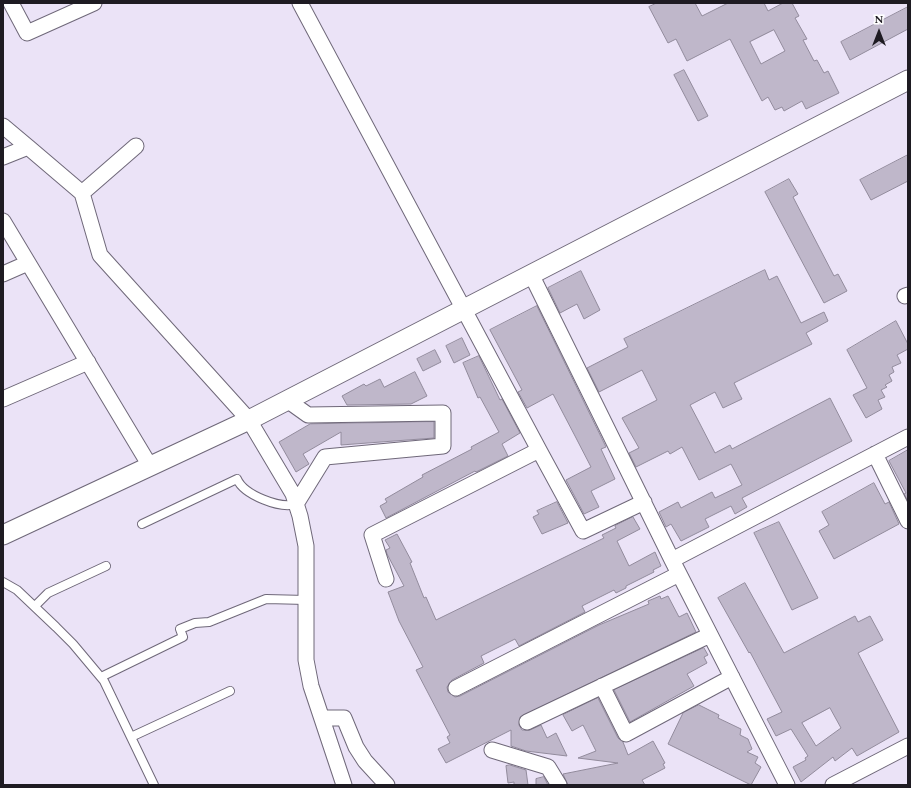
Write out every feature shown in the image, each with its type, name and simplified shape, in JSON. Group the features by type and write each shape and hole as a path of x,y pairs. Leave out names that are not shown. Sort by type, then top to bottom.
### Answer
{"street":[{"path":"11,3 27,33 94,3"},
{"path":"300,3 583,531 644,502"},
{"path":"3,535 249,420 908,80"},
{"path":"3,126 82,193 100,255 249,420 293,494 306,546 306,660 312,686 344,785"},
{"path":"82,193 136,146"},
{"path":"3,157 28,147"},
{"path":"3,220 150,466"},
{"path":"3,274 28,263"},
{"path":"531,274 679,574 787,785"},
{"path":"3,399 88,362"},
{"path":"287,400 308,415 443,413 443,446 325,457 296,504"},
{"path":"672,560 908,437"},
{"path":"386,579 372,535 539,450"},
{"path":"875,454 908,521"},
{"path":"456,688 679,574"},
{"path":"527,722 710,635"},
{"path":"602,686 626,734 732,677"},
{"path":"322,718 344,718 356,747 365,761 386,785"},
{"path":"834,785 908,746"},
{"path":"492,750 548,767 559,785"}],"lane":[{"path":"142,524 237,479 239,485 258,498 289,506 296,504"},
{"path":"35,606 48,593 106,566"},
{"path":"3,582 17,590 35,606 73,644 101,677 154,785"},
{"path":"101,677 184,637 180,629 195,623 209,622 266,599 306,600"},
{"path":"130,737 230,691"}],"building":[{"path":"657,3 695,3 702,16 728,3 764,3 768,11 783,3 792,3 799,16 795,18 807,39 803,40 814,61 817,60 824,73 828,71 839,93 806,109 802,101 784,111 782,107 775,110 768,97 762,101 730,39 687,61 676,39 668,43 649,7","holes":["774,30 785,51 761,64 750,42"]},
{"path":"908,7 908,29 850,60 841,42"},
{"path":"684,70 708,116 698,121 674,75"},
{"path":"908,155 908,181 871,200 860,180"},
{"path":"789,179 798,194 793,197 834,276 838,274 847,291 824,303 765,192"},
{"path":"765,270 769,280 777,276 801,323 824,312 828,321 806,333 812,344 734,383 742,399 723,408 715,392 690,405 715,453 730,445 732,449 830,398 852,441 742,498 747,507 735,514 731,506 705,519 709,527 681,541 671,524 666,527 659,512 678,502 681,508 712,492 715,498 742,485 731,464 699,480 682,447 670,454 668,451 636,467 629,453 639,448 622,418 657,400 642,370 599,392 587,368 628,347 624,339"},
{"path":"581,271 600,310 584,319 577,304 560,313 548,288"},
{"path":"537,306 606,447 601,449 615,479 591,491 599,507 584,514 566,480 591,467 553,394 527,408 518,392 522,390 490,330"},
{"path":"896,321 908,344 908,349 897,355 901,363 892,367 894,372 889,375 892,381 885,385 887,387 881,390 885,397 878,400 882,409 866,418 853,395 867,388 847,350"},
{"path":"462,338 470,355 454,363 446,346"},
{"path":"435,350 441,362 423,371 417,359"},
{"path":"479,356 500,400 502,399 520,433 502,444 508,456 476,472 475,471 386,518 380,506 387,502 385,499 423,477 422,475 472,449 471,447 499,432 480,397 478,398 463,363"},
{"path":"415,372 427,396 411,404 347,405 342,396 364,384 366,386 380,379 384,387"},
{"path":"434,422 434,438 341,445 341,432 303,454 309,464 296,472 279,442 310,424"},
{"path":"908,450 908,501 904,494 906,493 889,461"},
{"path":"874,483 885,504 889,502 899,524 834,559 819,531 829,525 822,512"},
{"path":"557,502 568,523 542,534 533,517 539,514 537,511"},
{"path":"633,517 640,529 617,541 629,566 655,552 661,566 653,570 654,572 626,586 626,588 616,593 614,590 582,606 585,612 519,646 515,639 481,656 484,663 452,680 447,687 448,692 455,697 460,696 599,625 649,604 648,601 660,596 661,599 668,596 679,617 687,613 696,632 520,717 519,725 522,730 530,730 541,725 547,738 556,733 567,756 526,751 511,746 511,730 446,763 438,749 450,743 447,737 450,735 416,670 423,667 399,621 388,592 404,586 387,554 386,550 390,548 385,540 397,534 412,562 410,563 424,598 426,597 436,620 604,538 602,535 616,528 615,526"},
{"path":"779,522 818,598 792,610 754,533"},
{"path":"745,583 784,653 855,616 858,622 870,616 883,640 858,653 899,732 857,756 852,748 835,761 833,757 801,782 793,767 806,760 805,758 808,756 791,729 776,736 767,719 782,712 750,652 749,653 718,598","holes":["830,708 841,728 816,746 802,723"]},
{"path":"704,648 708,655 704,657 707,663 687,674 694,686 630,722 614,690"},
{"path":"598,698 618,738 623,742 628,755 653,741 665,763 663,764 665,768 642,780 645,785 568,785 563,774 618,763 578,758 596,751 583,725 572,731 563,715"},
{"path":"699,705 719,715 718,718 741,729 740,735 748,739 752,749 747,752 758,757 755,763 761,767 751,785 668,744 683,713"},
{"path":"510,765 526,770 528,785 514,785 514,782 508,783 506,766"},
{"path":"544,777 548,785 536,785 536,779"}]}
